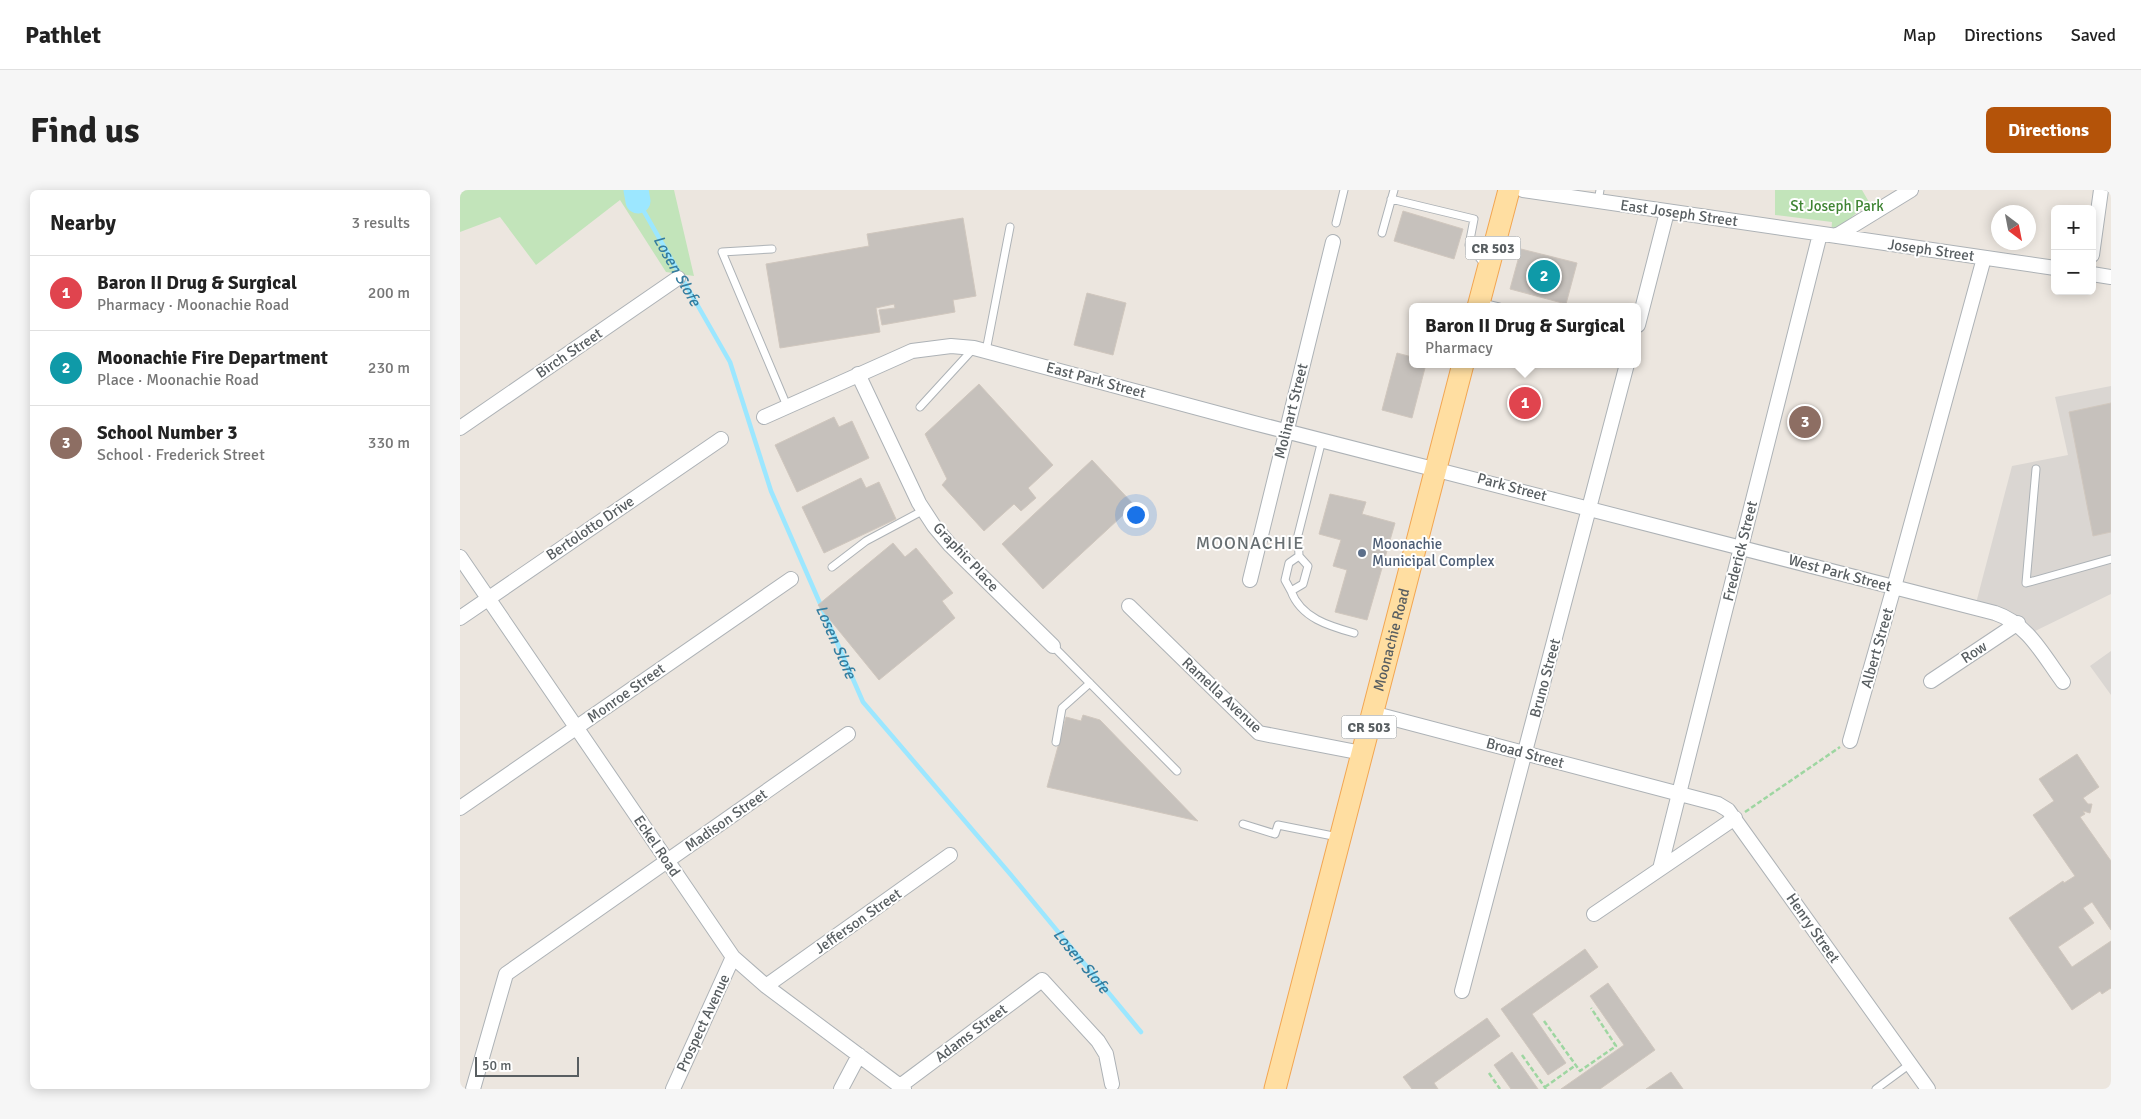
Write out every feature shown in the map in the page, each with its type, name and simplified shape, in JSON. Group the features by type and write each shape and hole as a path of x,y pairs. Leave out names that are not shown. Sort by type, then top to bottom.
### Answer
{"main road":[{"name":"CR 503","path":"1485,303 1488,268 1508,190"},
{"name":"Moonachie Road","path":"1275,1089 1461,368"}],"street":[{"name":"East Joseph Street","path":"1522,190 1599,196 1667,212 1836,236"},
{"path":"1836,236 1911,190"},
{"path":"2093,250 2101,190"},
{"path":"1641,313 1667,212"},
{"name":"Frederick Street","path":"1660,869 1820,234"},
{"name":"Joseph Street","path":"1836,236 2051,267"},
{"name":"Molinart Street","path":"1250,580 1333,242"},
{"name":"Albert Street","path":"1850,740 1984,258"},
{"path":"2096,275 2111,277"},
{"name":"Birch Street","path":"460,428 678,278"},
{"name":"East Park Street","path":"764,417 912,351 951,346 980,349 1435,467"},
{"name":"Bruno Street","path":"1462,991 1626,368"},
{"name":"Graphic Place","path":"858,374 924,510 950,545 1053,646"},
{"name":"Bertolotto Drive","path":"460,618 721,439"},
{"name":"Park Street","path":"1435,467 1590,507"},
{"name":"West Park Street","path":"1590,507 1995,612 2018,624 2027,633 2062,682"},
{"name":"Eckel Road","path":"460,557 733,957 766,986 902,1087"},
{"name":"Monroe Street","path":"460,808 791,579"},
{"name":"Ramella Avenue","path":"1130,606 1259,734 1362,753"},
{"name":"Row","path":"1931,681 2018,624"},
{"name":"Broad Street","path":"1372,713 1679,794"},
{"name":"Madison Street","path":"473,1089 506,974 848,734"},
{"name":"Henry Street","path":"1679,794 1718,804 1735,818 1928,1089"},
{"path":"1594,914 1735,818"},
{"name":"Jefferson Street","path":"766,986 950,856"},
{"name":"Prospect Avenue","path":"673,1089 733,957"},
{"name":"Adams Street","path":"902,1087 1042,980 1098,1041 1108,1062 1112,1084"},
{"path":"841,1089 859,1055"}],"lane":[{"path":"1336,223 1344,190"},
{"path":"1382,232 1394,190"},
{"path":"1392,199 1474,219 1469,245 1488,268"},
{"path":"920,407 980,349 1010,227"},
{"path":"772,249 722,252 787,406"},
{"path":"1291,591 1303,584 1308,566 1299,556 1298,535 1322,439"},
{"path":"2036,469 2026,582 2111,559"},
{"path":"832,567 866,541 924,510"},
{"path":"1299,556 1289,563 1285,580 1295,602 1304,611 1327,626 1354,633"},
{"path":"1053,646 1177,771"},
{"path":"1056,742 1062,708 1090,683"},
{"path":"1244,824 1275,834 1278,825 1341,838"},
{"path":"1876,1089 1910,1064"}],"path":[{"path":"1735,818 1850,740"},
{"path":"1544,1021 1580,1071 1616,1046 1591,1008"},
{"path":"1522,1055 1546,1088 1576,1065"},
{"path":"1489,1074 1500,1089"}],"shaded area":[{"path":"2111,386 2111,594 2029,634 1975,607 2012,466 2068,455 2055,397"},
{"path":"2111,651 2111,695 2090,666"}],"green space":[{"path":"460,190 674,190 694,276 666,272 620,200 536,265 500,217 460,232"},
{"name":"St Joseph Park","path":"1775,190 1862,190 1869,202 1831,235 1832,222 1775,215"}],"building":[{"path":"1403,211 1463,229 1454,259 1394,241"},
{"path":"963,218 976,296 953,300 955,312 882,325 879,310 895,308 894,304 876,308 880,332 780,348 766,264 869,246 867,234"},
{"path":"1521,249 1577,263 1566,303 1510,289"},
{"path":"1087,293 1126,303 1113,355 1074,345"},
{"path":"1397,353 1409,356 1409,368 1425,368 1412,418 1382,410"},
{"path":"979,384 1053,465 1028,488 1036,498 1021,511 1014,504 984,531 942,485 947,479 925,434"},
{"path":"2111,403 2111,532 2093,536 2069,412"},
{"path":"834,417 839,427 852,421 869,458 797,492 775,445"},
{"path":"1092,460 1134,505 1043,589 1002,544"},
{"path":"861,478 866,488 879,482 896,519 824,553 802,507"},
{"name":"Moonachie Municipal Complex","path":"1330,494 1366,502 1362,514 1395,523 1367,620 1335,612 1347,570 1333,566 1341,540 1319,534"},
{"path":"893,543 905,557 916,548 953,593 942,601 955,618 879,680 818,605"},
{"path":"1083,715 1100,720 1198,821 1047,787 1066,717 1081,721"},
{"path":"2077,754 2099,787 2083,798 2088,804 2092,804 2090,813 2083,811 2085,814 2080,817 2111,861 2111,930 2092,902 2083,908 2094,923 2058,947 2072,967 2111,941 2111,988 2102,994 2100,991 2072,1010 2009,918 2063,881 2064,883 2075,876 2033,815 2054,801 2039,779"},
{"path":"1585,949 1598,967 1532,1014 1566,1063 1548,1075 1501,1009"},
{"path":"1608,983 1655,1050 1600,1089 1561,1089 1624,1045 1590,996"},
{"path":"1487,1018 1500,1036 1434,1083 1438,1089 1412,1089 1403,1077"},
{"path":"1512,1052 1538,1089 1511,1089 1494,1065"},
{"path":"1671,1072 1683,1089 1646,1089"}],"waterway":[{"name":"Losen Slofe","path":"636,190 638,201"},
{"name":"Losen Slofe","path":"638,201 730,362 771,491 863,702 1011,875 1141,1032"}],"place":[{"name":"Moonachie Fire Department","path":"1544,276"},
{"name":"Baron II Drug & Surgical","path":"1525,403"},
{"name":"School Number 3","path":"1805,422"},
{"name":"Moonachie Municipal Complex","path":"1362,553"}],"district":[{"name":"MOONACHIE","path":"1250,543"}]}
